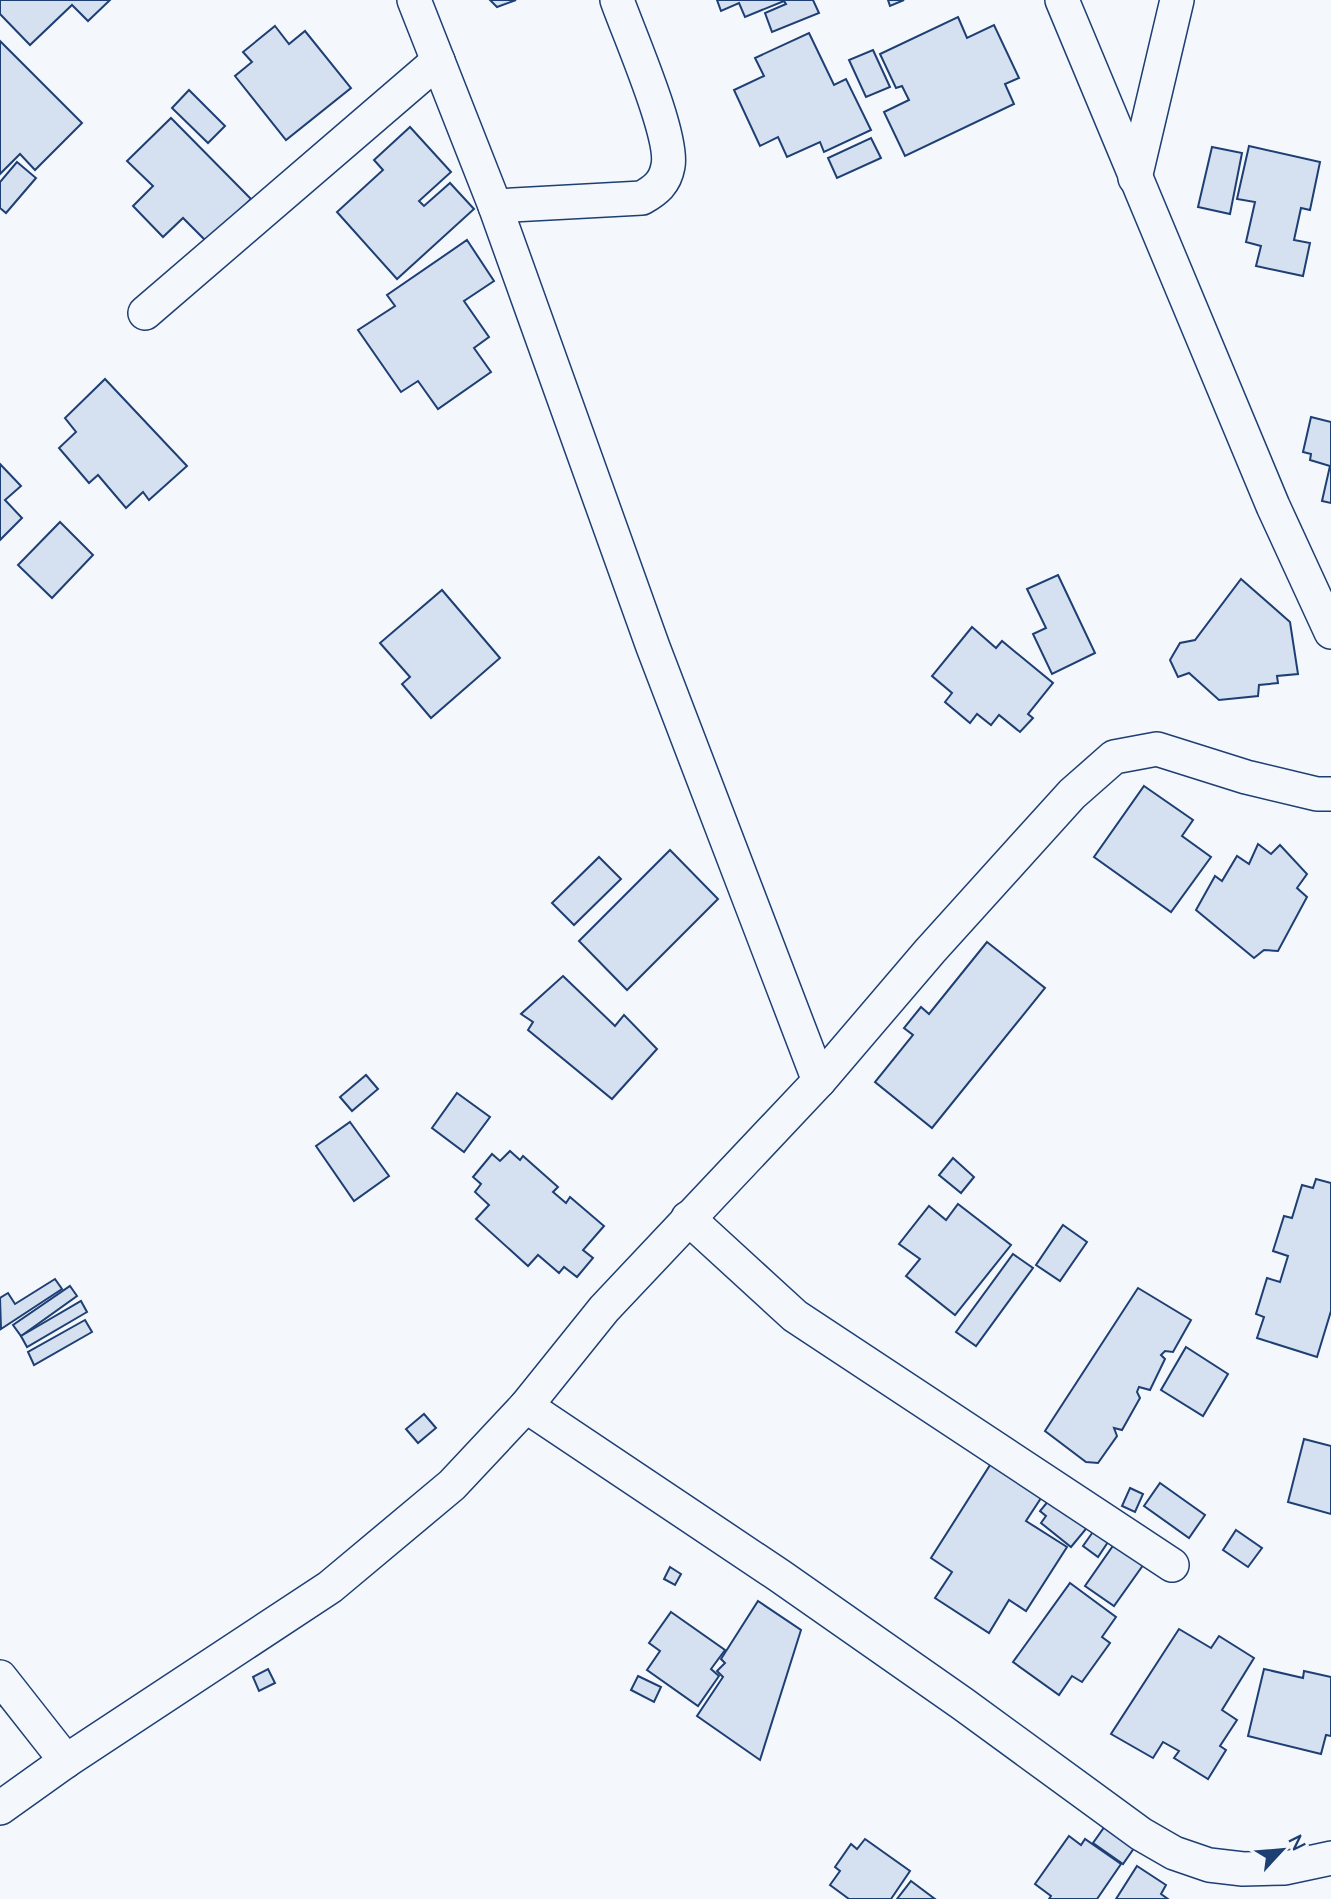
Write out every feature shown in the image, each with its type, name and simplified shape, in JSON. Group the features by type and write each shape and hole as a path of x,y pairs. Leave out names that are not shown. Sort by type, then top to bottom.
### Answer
{"street":[{"path":"414,0 495,206 653,646 819,1082"},
{"path":"495,206 642,198 658,189 669,163 666,134 617,0"},
{"path":"1062,0 1273,506 1331,632"},
{"path":"1135,178 1177,0"},
{"path":"145,313 438,61"},
{"path":"0,1808 66,1761 330,1587 452,1485 526,1406 604,1309 688,1217 819,1082 930,951 1072,794 1114,757 1157,749 1246,777 1317,794 1331,794"},
{"path":"688,1217 795,1316 1172,1565"},
{"path":"526,1406 780,1576 1163,1847 1209,1864 1243,1869 1285,1868 1331,1858"},
{"path":"0,1677 66,1761"}],"building":[{"path":"0,0 110,0 88,21 72,5 30,45 0,14"},
{"path":"490,0 516,0 497,7"},
{"path":"717,0 813,0 819,13 772,32 765,13 786,4 784,1 745,17 739,3 721,11"},
{"path":"888,0 904,0 890,6"},
{"path":"958,17 967,38 994,25 1019,78 1005,84 1014,104 905,156 884,112 909,100 902,86 896,88 880,54"},
{"path":"275,26 289,44 305,31 351,88 286,140 235,76 252,62 243,52"},
{"path":"809,33 834,85 846,79 871,130 824,152 820,142 787,157 778,137 760,146 734,90 764,76 755,58"},
{"path":"0,41 82,123 35,170 20,154 0,174"},
{"path":"873,50 890,87 866,97 849,60"},
{"path":"189,90 225,126 208,143 172,108"},
{"path":"171,118 251,199 207,242 183,218 163,237 133,206 153,186 127,161"},
{"path":"410,127 451,172 419,201 424,206 450,183 474,209 397,279 337,212 383,170 374,160"},
{"path":"871,138 881,158 837,178 828,158"},
{"path":"1249,146 1320,162 1310,210 1301,208 1294,240 1310,243 1303,276 1256,266 1261,246 1246,242 1255,202 1237,199"},
{"path":"1212,147 1242,153 1230,214 1198,207"},
{"path":"17,162 36,178 6,213 0,208 0,182"},
{"path":"467,240 494,281 464,301 489,337 474,348 491,372 438,409 418,381 401,392 358,330 395,306 387,295"},
{"path":"105,379 187,466 149,500 143,492 126,508 98,475 89,483 59,448 76,432 65,418"},
{"path":"1311,417 1331,422 1331,503 1322,501 1330,466 1310,460 1311,454 1303,452"},
{"path":"0,464 21,486 5,500 22,518 0,540"},
{"path":"60,522 93,555 52,598 18,565"},
{"path":"1058,575 1095,653 1052,674 1033,634 1046,628 1027,589"},
{"path":"1241,579 1290,622 1298,674 1277,676 1278,683 1259,685 1258,696 1219,700 1189,673 1178,677 1170,660 1180,643 1195,640"},
{"path":"442,590 500,658 431,718 402,684 410,677 380,643"},
{"path":"972,627 996,648 1002,641 1053,683 1028,714 1033,718 1020,732 999,715 991,725 977,714 970,723 945,702 952,693 932,676"},
{"path":"1144,786 1193,820 1182,836 1211,857 1171,912 1094,857"},
{"path":"1258,844 1271,854 1280,845 1307,874 1297,888 1307,897 1278,951 1264,950 1254,958 1196,910 1215,876 1222,881 1237,856 1249,864"},
{"path":"670,850 718,899 627,990 579,941"},
{"path":"599,857 621,879 574,925 552,903"},
{"path":"987,942 1045,988 932,1128 875,1082 913,1035 904,1028 921,1007 929,1014"},
{"path":"563,976 615,1026 624,1015 657,1049 612,1099 528,1030 533,1022 521,1014"},
{"path":"366,1075 378,1089 352,1111 340,1097"},
{"path":"457,1093 490,1117 464,1152 432,1128"},
{"path":"350,1122 389,1176 354,1201 316,1146"},
{"path":"510,1151 520,1160 523,1156 558,1187 553,1192 566,1203 570,1197 604,1226 583,1250 593,1258 577,1277 564,1267 559,1273 538,1255 528,1266 476,1219 489,1205 475,1192 481,1184 473,1177 492,1154 500,1161"},
{"path":"953,1158 974,1177 961,1193 939,1175"},
{"path":"1316,1179 1331,1183 1331,1311 1317,1357 1257,1338 1264,1317 1256,1314 1267,1278 1280,1282 1288,1256 1273,1251 1284,1216 1292,1218 1302,1185 1313,1188"},
{"path":"958,1204 1011,1245 955,1315 906,1276 920,1259 899,1244 929,1206 946,1220"},
{"path":"1063,1225 1087,1242 1060,1281 1036,1265"},
{"path":"1013,1254 1033,1268 976,1346 956,1332"},
{"path":"55,1279 62,1289 1,1329 0,1298 8,1293 15,1304"},
{"path":"70,1286 77,1296 21,1336 13,1325"},
{"path":"1138,1288 1191,1320 1173,1352 1165,1351 1161,1355 1165,1359 1150,1390 1139,1387 1137,1392 1140,1398 1122,1430 1114,1428 1117,1436 1098,1463 1086,1462 1045,1431"},
{"path":"81,1301 87,1312 27,1347 21,1336"},
{"path":"85,1320 92,1332 34,1365 28,1352"},
{"path":"1186,1347 1228,1374 1203,1416 1161,1390"},
{"path":"424,1414 436,1428 418,1443 406,1429"},
{"path":"1304,1439 1331,1446 1331,1514 1288,1502"},
{"path":"992,1462 1043,1495 1026,1521 1067,1547 1026,1611 1009,1600 989,1633 935,1598 952,1572 931,1558"},
{"path":"1160,1483 1205,1515 1189,1538 1144,1506"},
{"path":"1130,1488 1143,1494 1135,1512 1122,1506"},
{"path":"1054,1494 1090,1524 1071,1547 1041,1523 1046,1516 1040,1511"},
{"path":"1095,1529 1110,1539 1098,1557 1083,1546"},
{"path":"1236,1530 1262,1548 1248,1567 1223,1550"},
{"path":"1117,1540 1146,1561 1114,1606 1085,1586"},
{"path":"670,1567 681,1574 675,1585 664,1579"},
{"path":"1070,1583 1116,1617 1102,1637 1110,1643 1082,1682 1072,1676 1059,1695 1013,1662"},
{"path":"758,1601 801,1630 760,1760 697,1716 723,1677 717,1671 725,1663 721,1659"},
{"path":"671,1612 725,1650 711,1669 719,1676 698,1706 647,1670 660,1651 649,1643"},
{"path":"1179,1629 1211,1648 1219,1636 1254,1658 1222,1710 1237,1720 1220,1746 1226,1750 1208,1779 1174,1758 1179,1751 1163,1742 1153,1758 1111,1734"},
{"path":"268,1669 275,1683 259,1691 253,1677"},
{"path":"1264,1669 1303,1678 1304,1671 1331,1677 1331,1736 1326,1735 1321,1754 1248,1736"},
{"path":"638,1676 661,1687 654,1702 631,1690"},
{"path":"1110,1819 1139,1841 1123,1864 1093,1843"},
{"path":"1069,1836 1081,1845 1085,1839 1121,1864 1097,1899 1049,1899 1051,1896 1035,1884"},
{"path":"865,1839 910,1871 891,1899 849,1899 830,1885 840,1871 835,1867 851,1844 857,1849"},
{"path":"1137,1866 1166,1885 1161,1894 1168,1899 1116,1899"},
{"path":"911,1881 935,1899 897,1899"}]}
